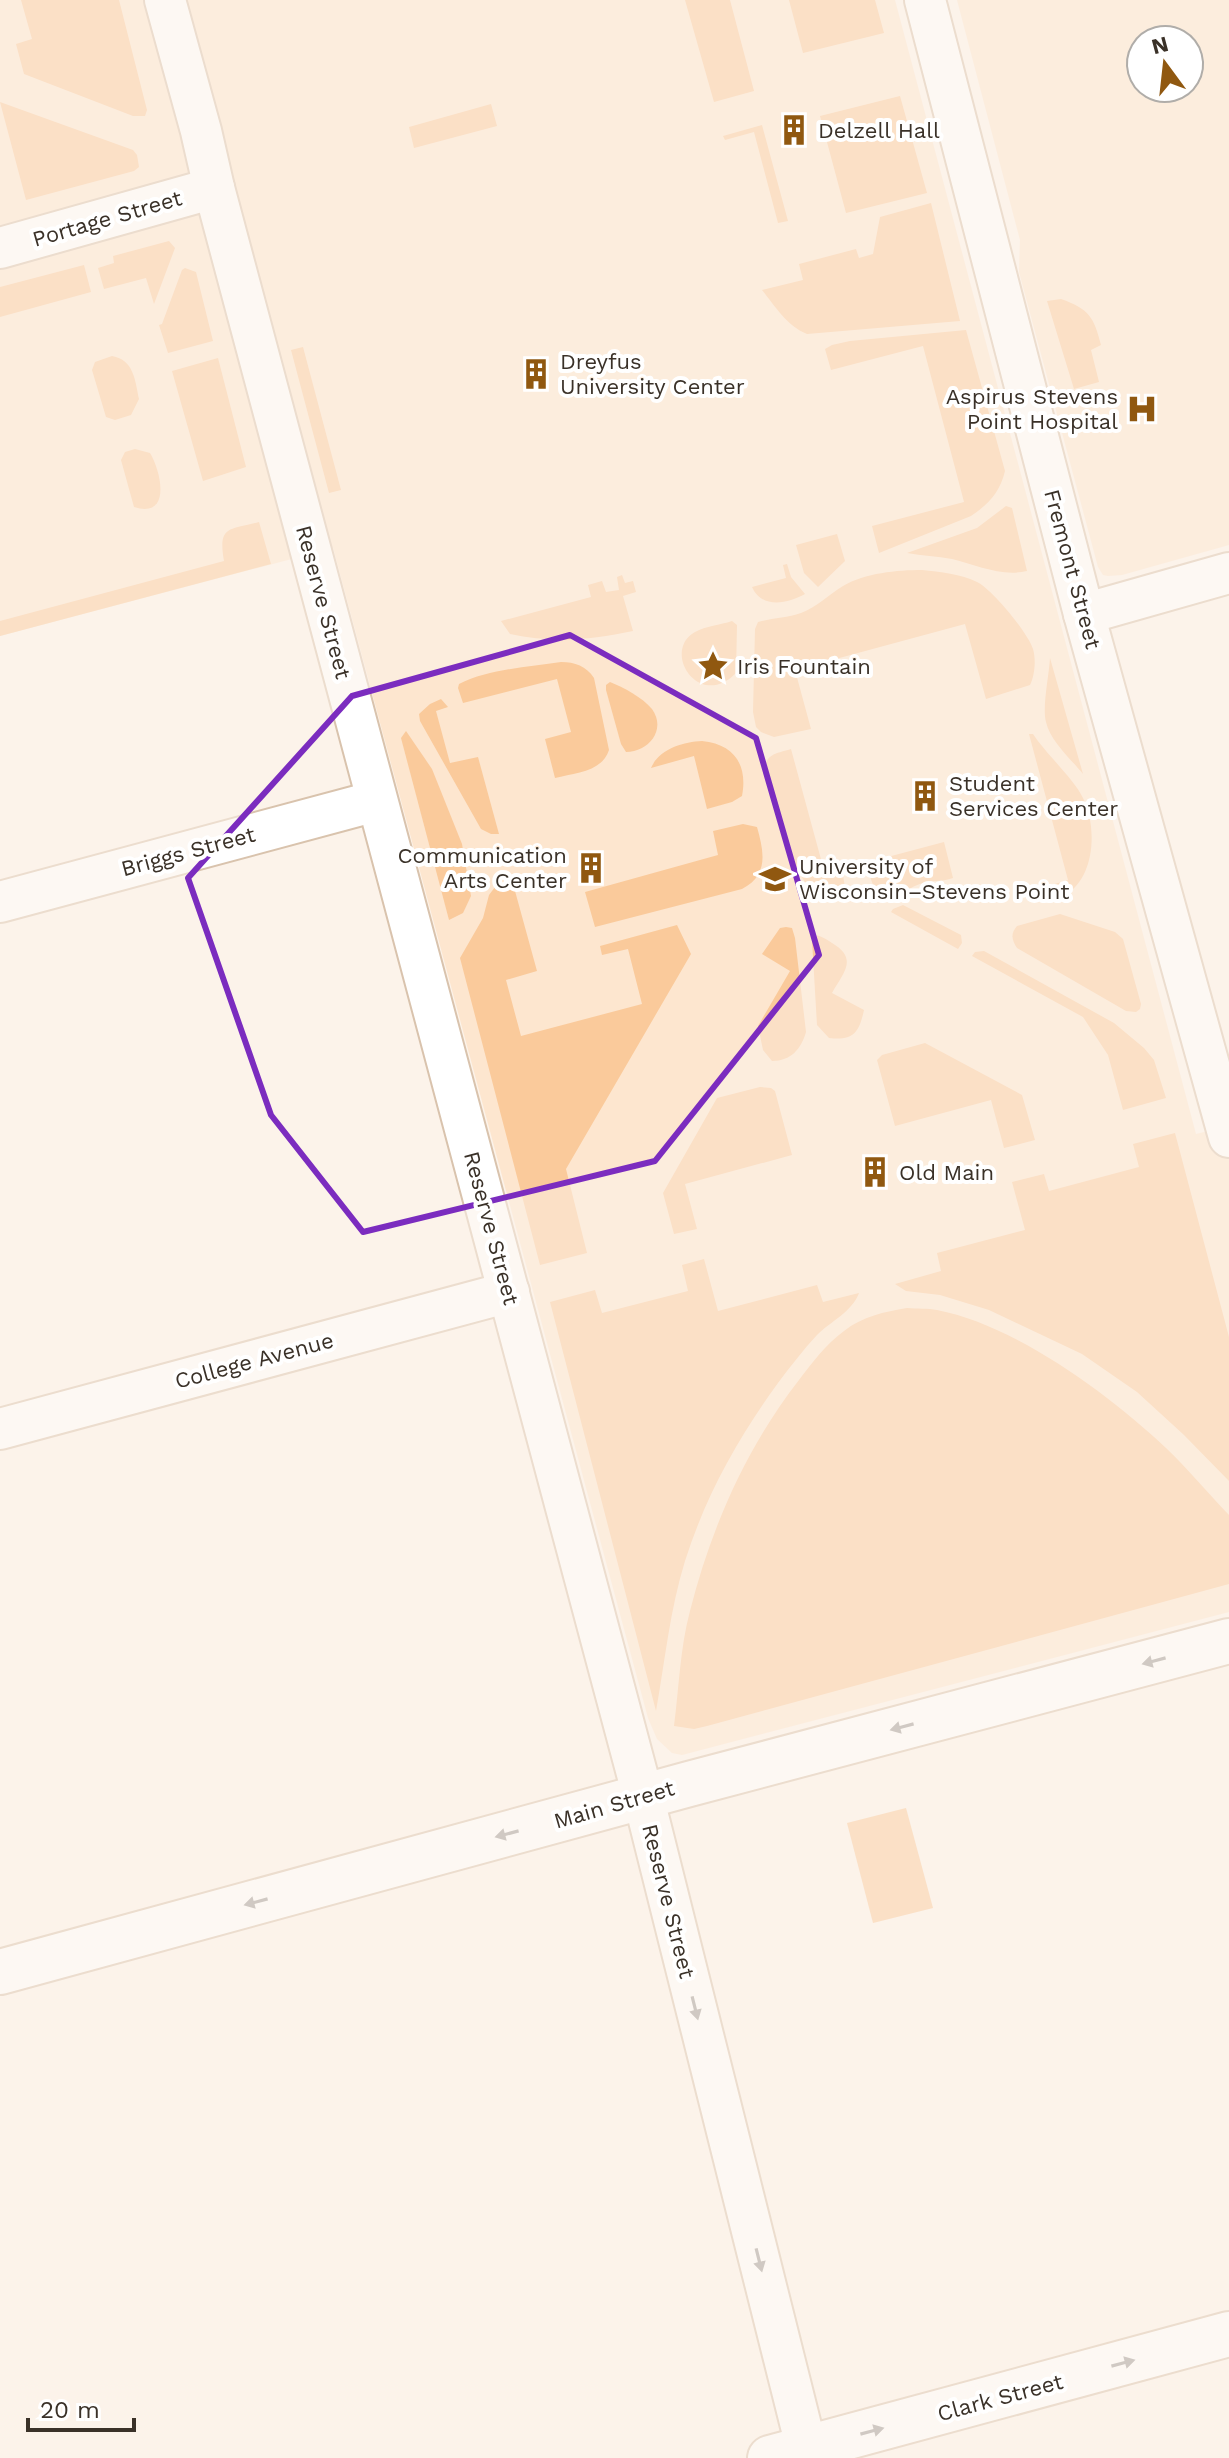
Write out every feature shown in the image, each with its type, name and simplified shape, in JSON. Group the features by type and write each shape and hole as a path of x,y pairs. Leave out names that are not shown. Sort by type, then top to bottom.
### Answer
{"main road":[{"name":"Main Street","path":"0,1972 643,1796 1229,1641"},
{"name":"Clark Street","path":"795,2455 1229,2334"}],"street":[{"name":"Reserve Street","path":"165,0 643,1796 795,2455"},
{"name":"Fremont Street","path":"925,0 1084,614 1226,1112"},
{"name":"Portage Street","path":"0,248 214,188"},
{"path":"1084,614 1229,573"},
{"name":"Briggs Street","path":"0,902 376,801"},
{"name":"College Avenue","path":"0,1429 509,1292"}],"highlighted area":[{"path":"570,635 756,738 819,955 655,1161 363,1232 271,1115 188,878 352,696"}],"shaded area":[{"name":"University of Wisconsin–Stevens Point","path":"0,0 895,0 1196,1134 1229,1126 1229,1612 682,1755 672,1753 657,1739 648,1718 333,548 0,636"},
{"path":"21,0 119,0 147,110 145,116 133,116 24,74 16,44 32,39"},
{"path":"685,0 730,0 754,91 714,102"},
{"path":"789,0 875,0 884,33 803,53"},
{"name":"Aspirus Stevens Point Hospital","path":"957,0 1229,0 1229,545 1122,575 1103,575 1098,567 1019,272 1020,240"},
{"path":"900,96 927,193 846,213 820,116"},
{"path":"0,102 133,150 139,167 134,171 26,200"},
{"path":"491,104 497,126 414,148 409,127"},
{"path":"762,125 788,221 778,223 754,132 725,140 723,136"},
{"path":"931,203 960,321 807,334 787,321 762,290 803,280 799,264 856,249 859,258 873,254 880,217"},
{"path":"169,241 175,248 154,304 146,278 104,289 98,268 114,263 113,256"},
{"path":"84,265 91,292 0,317 0,287"},
{"path":"185,268 196,272 213,341 168,353 159,325"},
{"path":"1061,299 1078,306 1089,315 1096,327 1101,345 1091,350 1099,382 1074,389 1047,301"},
{"path":"966,330 1005,471 1003,478 993,497 971,516 879,553 872,526 964,502 923,346 831,370 825,349 850,341"},
{"path":"303,347 341,490 329,493 291,350"},
{"path":"112,356 129,366 139,399 131,415 115,420 106,417 92,370 95,362"},
{"path":"218,358 246,467 203,481 172,371"},
{"path":"135,449 150,453 160,481 159,500 146,509 134,507 121,460 125,452"},
{"path":"1006,506 1012,508 1027,571 998,571 952,559 907,553 977,528"},
{"path":"259,522 271,564 0,636 0,621 224,561 224,535 233,529"},
{"path":"837,534 845,561 818,587 804,573 796,545"},
{"path":"787,564 791,577 805,594 783,602 768,602 756,594 752,587 786,578 783,565"},
{"path":"922,570 971,579 984,586 1000,602 1033,649 1034,667 1030,685 986,699 965,624 795,670 811,729 774,737 756,727 753,712 755,629 758,622 801,613 861,578"},
{"path":"622,575 625,583 633,581 636,592 623,596 633,631 602,637 541,639 510,634 501,621 591,597 588,585 602,581 606,592 619,590 617,577"},
{"path":"732,621 737,625 736,673 722,683 709,685 698,682 683,663 685,641 699,630"},
{"path":"1050,658 1083,774 1056,743 1046,722"},
{"path":"561,662 580,666 594,678 609,750 594,767 555,778 545,739 571,732 557,679 463,703 458,688 459,684 483,675"},
{"path":"610,682 643,701 656,717 653,738 634,751 626,752 621,744 606,690"},
{"path":"441,699 448,707 436,711 450,763 478,757 499,834 481,829 420,721 419,714"},
{"path":"406,731 432,769 462,844 471,896 463,913 449,920 401,738"},
{"path":"1029,734 1033,734 1079,791 1088,809 1092,836 1088,864 1075,887 1062,896 1042,903 1038,889 1068,880"},
{"path":"702,741 723,746 736,758 743,775 742,796 707,809 694,756 651,768 660,756 672,748"},
{"path":"791,749 825,874 842,870 845,887 843,894 838,896 805,882 790,857 765,767 771,756"},
{"path":"743,824 757,827 761,845 760,870 751,883 742,889 595,927 585,892 718,855 713,831"},
{"path":"944,842 953,878 920,884 897,895 876,893 865,863"},
{"path":"512,880 537,971 506,980 521,1036 642,1004 628,949 602,955 600,946 677,925 691,954 566,1169 587,1253 540,1265 460,958 483,918 489,895 495,887"},
{"path":"903,905 961,935 962,943 958,949 891,912"},
{"path":"1060,914 1115,932 1123,939 1140,1009 1136,1012 1126,1011 1017,948 1012,937 1017,926"},
{"path":"780,928 792,928 795,938 806,1032 794,1053 785,1059 772,1061 763,1050 758,1026 790,971 762,954"},
{"path":"814,935 840,949 847,961 832,993 864,1010 857,1030 849,1037 829,1038 817,1025"},
{"path":"984,951 1114,1023 1154,1060 1166,1098 1123,1110 1108,1055 1083,1017 972,956 975,952"},
{"path":"925,1043 1022,1095 1035,1140 1004,1148 991,1100 895,1126 877,1060 882,1055"},
{"path":"760,1087 775,1091 792,1155 685,1184 697,1229 674,1234 663,1193 717,1098"},
{"path":"1175,1133 1229,1337 1229,1481 1137,1392 1082,1354 989,1310 940,1295 906,1291 895,1284 941,1271 937,1253 1025,1230 1012,1182 1044,1174 1049,1191 1139,1167 1133,1144"},
{"path":"704,1259 718,1311 817,1285 823,1302 859,1293 846,1311 812,1341 778,1383 713,1490 693,1537 680,1579 656,1711 550,1302 595,1290 602,1313 688,1291 682,1265"},
{"path":"907,1308 937,1310 998,1330 1059,1364 1143,1427 1229,1515 1229,1584 707,1726 694,1729 674,1726 690,1611 708,1549 747,1461 780,1406 831,1342 866,1318"},
{"path":"906,1808 933,1908 873,1923 847,1823"}],"place":[{"name":"Delzell Hall","path":"794,130"},
{"name":"Dreyfus University Center","path":"536,374"},
{"name":"Aspirus Stevens Point Hospital","path":"1142,409"},
{"name":"Iris Fountain","path":"713,666"},
{"name":"Student Services Center","path":"925,796"},
{"name":"Communication Arts Center","path":"591,868"},
{"name":"University of Wisconsin–Stevens Point","path":"775,879"},
{"name":"Old Main","path":"875,1172"}]}
